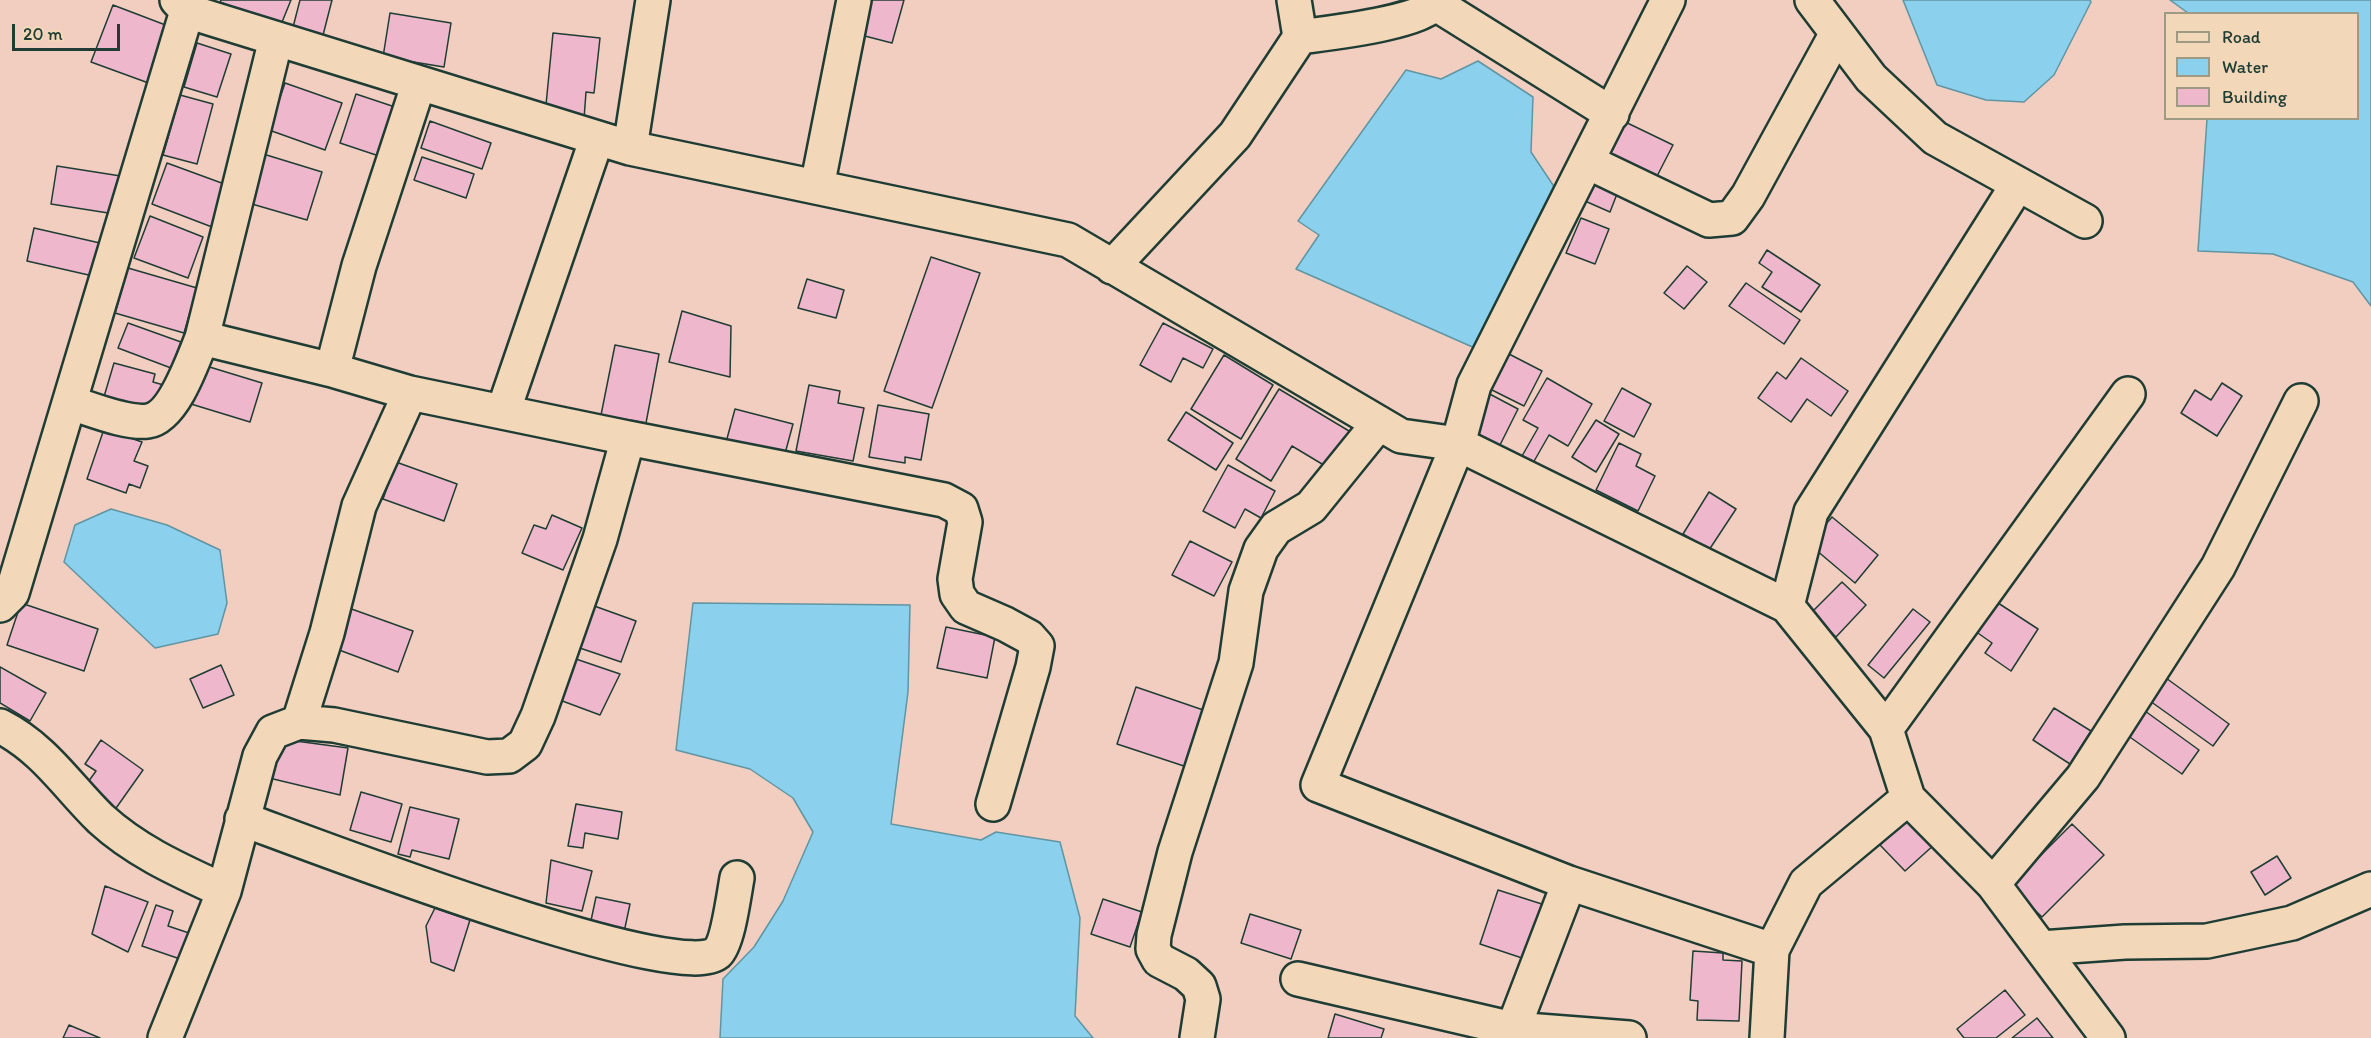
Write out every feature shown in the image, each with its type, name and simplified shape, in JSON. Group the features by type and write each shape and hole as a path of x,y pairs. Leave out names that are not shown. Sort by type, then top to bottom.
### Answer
{"street":[{"path":"630,148 653,0"},
{"path":"816,188 854,0"},
{"path":"1113,267 1234,135 1300,37 1294,0"},
{"path":"1668,0 1474,385 1458,444 1318,785 1569,883 1772,950"},
{"path":"1812,0 1870,78 1935,138 2085,221"},
{"path":"1300,37 1416,16 1437,2 1612,114"},
{"path":"0,605 12,593 71,403 182,6 276,39 630,148 1068,240 1401,436 1458,444 1787,606 1886,729 1908,798 1993,884 2108,1038"},
{"path":"1588,162 1709,220 1732,218 1748,196 1837,33"},
{"path":"71,403 128,419 148,421 159,416 171,406 202,338 276,39"},
{"path":"332,369 359,266 418,83"},
{"path":"503,412 597,138"},
{"path":"1787,606 1811,512 2018,184"},
{"path":"202,338 332,369 410,393 944,501 961,509 965,522 955,579 957,594 966,607 1005,624 1029,638 1037,646 993,804"},
{"path":"299,722 327,633 359,507 410,393"},
{"path":"1886,729 2128,394"},
{"path":"1993,884 2083,777 2218,567 2301,401"},
{"path":"1197,1038 1203,999 1199,987 1193,979 1159,960 1153,949 1154,935 1175,852 1236,663 1246,591 1261,549 1276,528 1311,507 1379,423"},
{"path":"165,1038 224,891 260,756 273,732 299,722 334,725 487,757 509,756 525,744 538,716 600,539 628,438"},
{"path":"0,726 18,735 52,765 102,819 119,832 162,863 224,891"},
{"path":"1767,1038 1772,950 1806,883 1908,798"},
{"path":"242,819 509,914 581,937 672,956 704,958 718,952 724,941 737,878"},
{"path":"1512,1034 1569,883"},
{"path":"2041,948 2125,942 2207,941 2292,923 2371,889"},
{"path":"1298,979 1512,1034 1629,1038"}],"water":[{"path":"1903,0 2090,0 2091,2 2054,75 2024,102 1986,100 1937,85"},
{"path":"2170,0 2371,0 2371,306 2353,282 2273,254 2198,251 2207,120 2359,120 2359,12 2187,12"},
{"path":"1478,61 1533,97 1531,152 1561,197 1486,353 1296,269 1319,235 1298,221 1406,70 1441,79"},
{"path":"111,509 167,525 220,550 227,603 218,634 155,648 64,562 75,525"},
{"path":"693,603 910,605 908,692 891,824 981,840 996,832 1060,842 1080,918 1075,1016 1093,1038 720,1038 723,979 754,947 783,901 813,832 793,798 750,769 676,750"}],"building":[{"path":"221,0 291,0 280,27 220,2"},
{"path":"300,0 332,0 321,43 291,35"},
{"path":"865,0 904,0 892,43 857,34"},
{"path":"113,5 176,29 154,85 91,62"},
{"path":"390,13 451,23 444,67 383,57"},
{"path":"553,33 600,38 594,93 586,92 584,119 545,115"},
{"path":"197,43 231,54 217,97 184,87"},
{"path":"285,83 342,103 325,150 269,130"},
{"path":"356,94 401,109 385,158 340,143"},
{"path":"180,95 213,104 197,164 163,155"},
{"path":"1617,118 1673,145 1655,180 1600,153"},
{"path":"430,121 491,143 482,169 421,148"},
{"path":"260,153 322,172 307,220 245,202"},
{"path":"422,157 474,174 466,198 414,180"},
{"path":"167,163 227,185 212,227 152,204"},
{"path":"57,166 127,177 121,215 51,204"},
{"path":"1592,183 1617,194 1610,212 1585,201"},
{"path":"150,216 203,237 188,278 134,258"},
{"path":"1581,218 1609,229 1595,264 1566,253"},
{"path":"34,228 100,243 93,276 27,261"},
{"path":"1767,250 1820,285 1801,312 1762,287 1772,272 1759,263"},
{"path":"931,257 980,273 932,408 884,391"},
{"path":"1687,266 1707,282 1684,309 1664,293"},
{"path":"128,268 197,288 184,333 115,313"},
{"path":"807,279 844,290 836,318 798,308"},
{"path":"1746,283 1800,320 1784,344 1729,306"},
{"path":"682,311 731,326 730,377 669,362"},
{"path":"128,323 181,342 171,368 118,348"},
{"path":"1163,323 1213,349 1203,368 1183,358 1171,382 1140,365"},
{"path":"615,345 659,354 646,423 601,415"},
{"path":"1509,354 1542,371 1524,406 1490,389"},
{"path":"1224,355 1273,385 1241,439 1191,409"},
{"path":"1801,358 1848,391 1831,416 1807,399 1791,422 1758,398 1777,372 1786,379"},
{"path":"114,363 155,374 153,382 167,386 159,416 103,400"},
{"path":"203,365 262,383 250,422 191,404"},
{"path":"1547,378 1592,404 1568,446 1549,435 1529,470 1518,463 1538,428 1523,420"},
{"path":"2222,383 2242,396 2217,436 2181,413 2195,390 2211,400"},
{"path":"809,385 840,391 838,403 864,408 853,461 796,451"},
{"path":"1622,388 1651,404 1634,437 1604,421"},
{"path":"1279,389 1354,434 1332,470 1292,446 1271,481 1236,459"},
{"path":"1484,391 1518,409 1497,451 1463,434"},
{"path":"878,405 929,414 921,460 905,457 905,463 869,457"},
{"path":"735,409 793,424 783,461 725,446"},
{"path":"1186,412 1233,443 1216,470 1168,440"},
{"path":"1596,420 1619,434 1596,472 1572,457"},
{"path":"104,429 142,442 134,461 148,466 140,488 129,484 126,493 87,479"},
{"path":"1619,443 1641,454 1636,466 1655,476 1638,511 1596,490"},
{"path":"396,462 457,484 444,521 383,499"},
{"path":"1228,465 1275,491 1261,518 1245,509 1235,528 1203,511"},
{"path":"1709,492 1736,509 1709,550 1683,534"},
{"path":"552,515 582,528 563,570 522,553 534,525 546,529"},
{"path":"1832,517 1878,555 1855,583 1809,544"},
{"path":"1190,541 1232,562 1214,596 1172,575"},
{"path":"1842,582 1866,605 1836,637 1811,613"},
{"path":"1995,601 2038,629 2011,671 1985,653 1992,643 1975,631"},
{"path":"21,603 98,629 84,671 7,645"},
{"path":"586,603 636,621 621,662 571,645"},
{"path":"346,607 413,631 398,672 331,647"},
{"path":"1913,609 1930,622 1884,678 1868,665"},
{"path":"946,627 995,637 987,678 937,668"},
{"path":"570,657 620,674 600,715 557,699"},
{"path":"221,665 234,695 203,708 190,679"},
{"path":"0,667 46,693 30,721 0,703"},
{"path":"2166,678 2229,724 2213,746 2150,701"},
{"path":"1136,687 1212,713 1193,769 1117,744"},
{"path":"2054,708 2091,731 2070,764 2033,740"},
{"path":"2145,711 2199,750 2182,774 2127,735"},
{"path":"101,740 143,770 114,811 83,789 96,771 85,764"},
{"path":"288,740 348,748 340,795 265,777 273,754"},
{"path":"361,792 402,804 391,842 350,830"},
{"path":"576,804 622,812 618,839 585,833 583,848 568,846"},
{"path":"410,807 459,819 449,859 412,850 410,857 398,854"},
{"path":"1910,817 1935,844 1905,871 1880,845"},
{"path":"2072,824 2104,855 2042,917 2010,886"},
{"path":"2277,856 2291,878 2265,895 2251,872"},
{"path":"551,860 592,871 582,911 546,903"},
{"path":"105,886 148,902 128,952 92,934"},
{"path":"1498,890 1548,906 1531,961 1480,944"},
{"path":"596,897 630,904 623,937 589,930"},
{"path":"1103,899 1142,912 1130,947 1091,934"},
{"path":"156,905 173,911 168,926 195,935 186,961 142,946"},
{"path":"435,908 470,920 454,971 431,962 426,926"},
{"path":"1250,914 1301,930 1291,959 1241,943"},
{"path":"1693,951 1723,953 1723,960 1742,961 1739,1021 1697,1020 1698,1001 1690,1000"},
{"path":"2005,990 2025,1015 1996,1038 1964,1038 1957,1029"},
{"path":"1335,1014 1384,1029 1381,1038 1328,1038"},
{"path":"2037,1018 2053,1038 2012,1038"},
{"path":"69,1025 100,1038 63,1038"}]}
